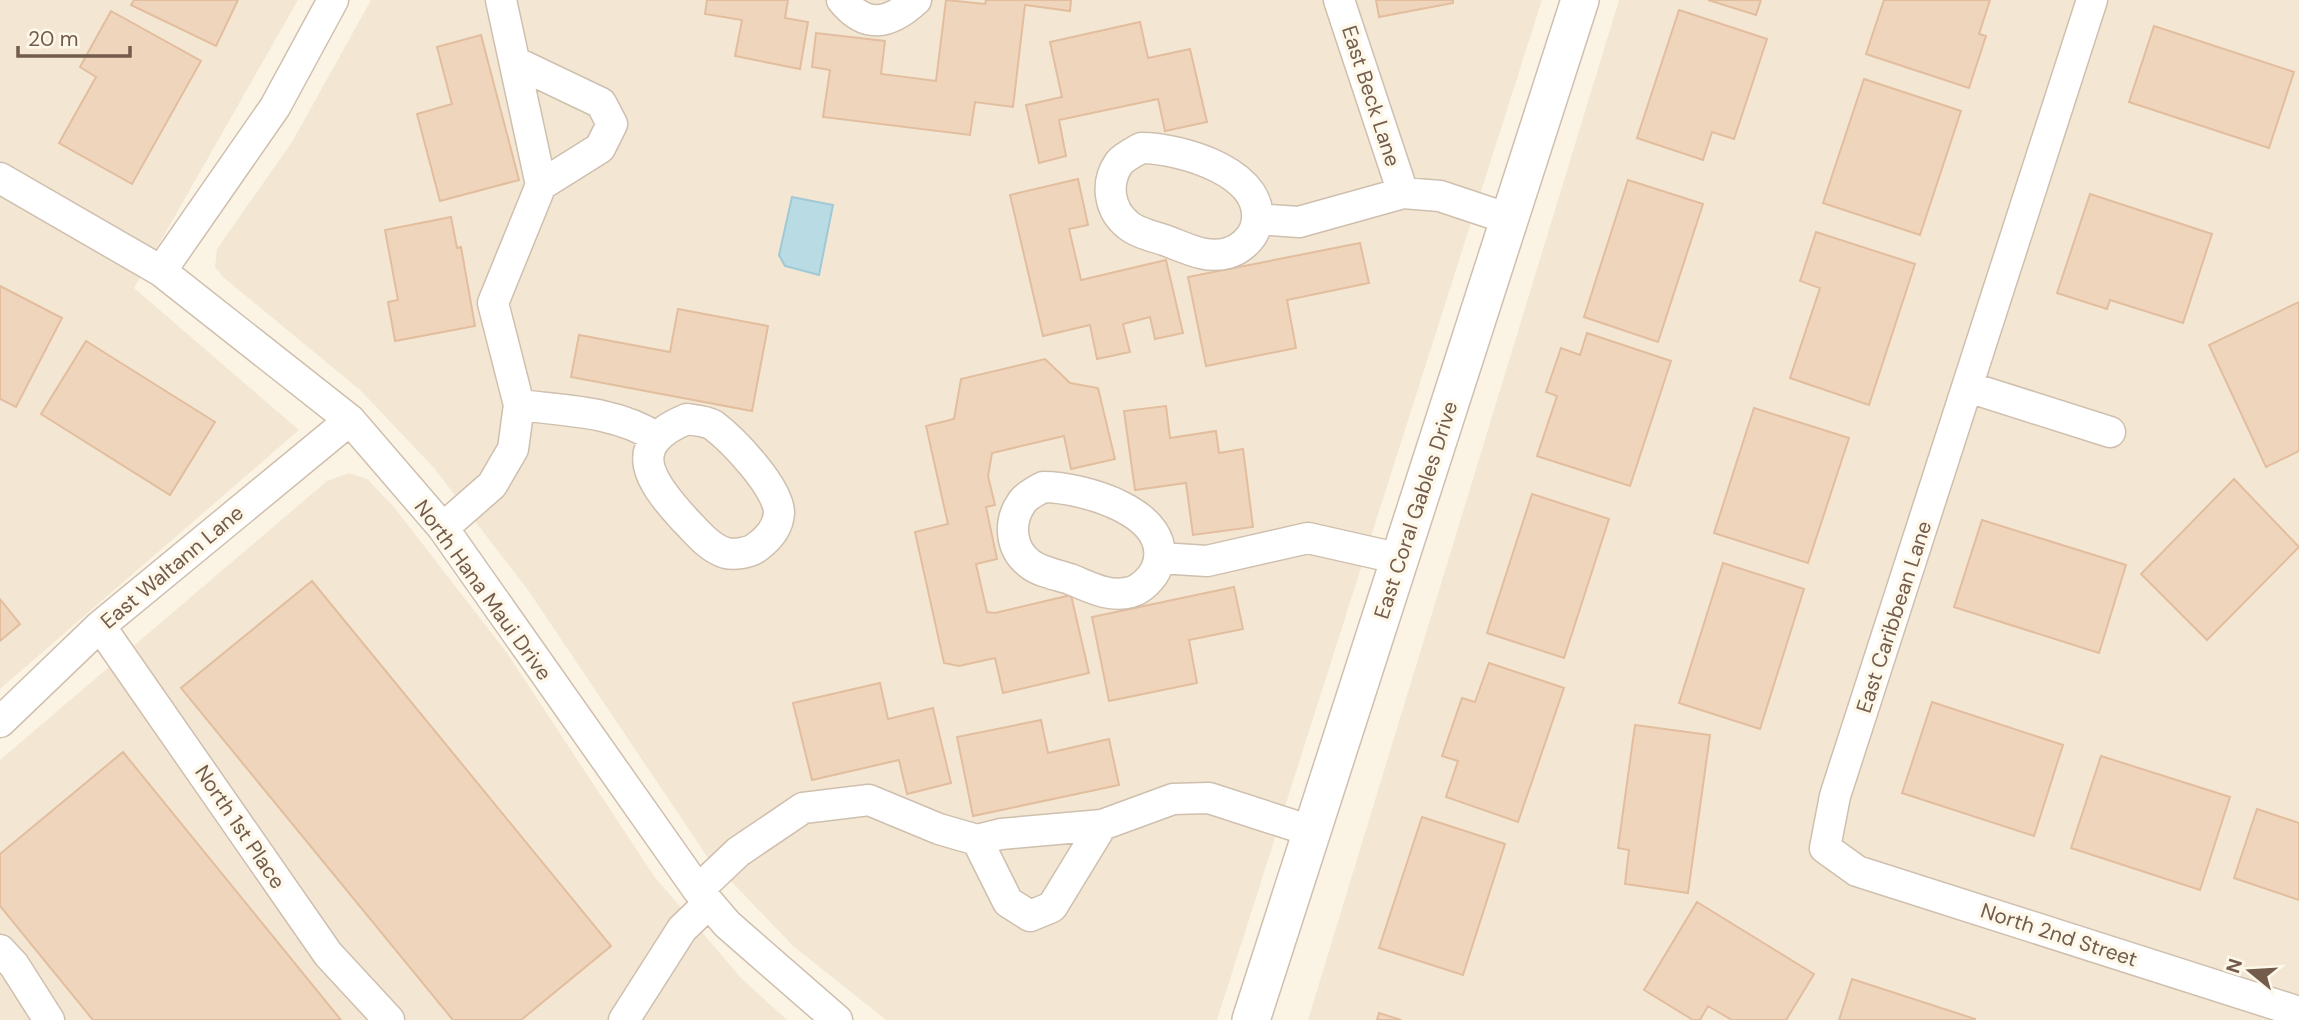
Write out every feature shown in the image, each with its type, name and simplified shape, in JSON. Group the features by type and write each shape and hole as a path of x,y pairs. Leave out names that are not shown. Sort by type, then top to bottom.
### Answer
{"street":[{"path":"161,271 275,107 333,0"},
{"path":"443,528 492,485 513,449 519,405 493,303 541,185 501,0"},
{"path":"842,0 852,13 875,22 899,16 916,0"},
{"name":"East Beck Lane","path":"1339,0 1403,193"},
{"name":"East Coral Gables Drive","path":"1251,1020 1580,0"},
{"name":"East Caribbean Lane","path":"1825,848 1835,796 2092,0"},
{"path":"515,61 601,103 612,124 600,148 541,185"},
{"path":"1141,148 1165,148 1227,172 1248,186 1258,208 1257,219 1254,233 1237,250 1214,257 1129,226 1113,207 1110,183 1120,161 1141,148"},
{"name":"North Hana Maui Drive","path":"0,178 161,271 350,420 443,528 704,896 727,924 837,1020"},
{"path":"1257,219 1299,222 1403,193 1440,196 1509,219"},
{"path":"1968,387 2110,432"},
{"path":"519,405 608,416 634,423 656,437"},
{"path":"687,419 711,423 773,489 779,513 771,536 752,551 727,554 706,542 661,494 649,472 650,448 656,437 664,428 687,419"},
{"name":"East Waltann Lane","path":"0,722 100,626 350,420"},
{"path":"1043,487 1068,487 1129,511 1150,524 1160,547 1160,558 1156,571 1140,589 1116,596 1030,565 1015,546 1012,522 1023,500 1033,493 1043,487"},
{"path":"1160,558 1206,561 1308,538 1401,559"},
{"name":"North 1st Place","path":"100,626 328,954 389,1020"},
{"path":"624,1020 704,896 738,852 803,808 869,800 939,829 977,840 1001,834 1102,825 1173,799 1209,798 1311,831"},
{"path":"977,840 1008,902 1030,916 1052,907 1102,825"},
{"name":"North 2nd Street","path":"1825,848 1857,871 2299,1012"},
{"path":"0,950 14,965 49,1020"}],"shaded area":[{"path":"0,0 298,0 134,288 299,430 0,689"},
{"path":"371,0 1542,0 1217,1020 886,1020 793,946 706,855 528,590 434,468 361,391 223,277 215,267 217,249 292,142"},
{"path":"1619,0 2299,0 2299,1020 1308,1020"},
{"path":"349,473 367,479 394,507 507,653 654,876 742,979 787,1020 0,1020 0,760 327,481"}],"water":[{"path":"792,197 833,205 819,275 785,266 779,255"}],"building":[{"path":"134,0 238,0 216,46 131,5"},
{"path":"707,0 788,0 785,18 808,22 800,69 735,56 742,20 705,14"},
{"path":"946,0 985,4 986,0 1071,0 1070,11 1025,5 1013,107 975,102 970,135 823,117 830,70 812,67 816,33 885,41 881,74 936,81"},
{"path":"1376,0 1453,0 1453,3 1379,17"},
{"path":"1708,0 1761,0 1756,15"},
{"path":"1884,0 1990,0 1979,34 1986,36 1969,88 1866,54"},
{"path":"1679,10 1767,39 1734,139 1712,132 1703,160 1637,138"},
{"path":"111,11 201,61 132,184 59,143 96,77 80,67"},
{"path":"1140,22 1148,58 1190,49 1207,122 1165,131 1158,99 1059,120 1066,156 1039,163 1026,105 1062,97 1050,42"},
{"path":"2154,26 2294,72 2269,148 2129,102"},
{"path":"481,35 519,180 440,201 417,114 452,104 437,47"},
{"path":"1864,79 1961,111 1920,235 1823,203"},
{"path":"1078,179 1088,225 1069,229 1081,280 1166,260 1183,333 1155,339 1150,317 1123,324 1130,352 1097,359 1090,325 1043,336 1010,195"},
{"path":"1628,180 1703,204 1658,342 1584,317"},
{"path":"2090,194 2212,234 2183,323 2110,300 2107,309 2057,293"},
{"path":"451,217 457,248 461,247 475,326 395,341 388,302 398,300 385,230"},
{"path":"1816,232 1915,264 1869,405 1790,378 1820,288 1800,281"},
{"path":"1360,243 1369,283 1287,300 1296,348 1206,366 1188,277"},
{"path":"0,286 62,318 16,407 0,399"},
{"path":"2299,302 2299,451 2266,467 2209,345"},
{"path":"678,309 768,326 752,411 571,377 579,335 670,352"},
{"path":"1587,333 1671,361 1630,486 1537,456 1557,396 1546,392 1561,348 1580,355"},
{"path":"86,341 215,422 170,495 41,414"},
{"path":"1045,359 1070,383 1098,388 1115,459 1071,469 1064,436 992,453 988,476 995,505 986,507 997,559 976,564 987,612 995,613 1071,595 1089,673 1003,693 995,658 959,666 944,663 915,532 948,524 926,426 954,419 961,379"},
{"path":"1166,406 1170,438 1216,431 1219,453 1243,449 1253,527 1193,535 1186,483 1135,490 1124,411"},
{"path":"1754,408 1849,438 1808,563 1714,533"},
{"path":"2234,479 2299,547 2207,640 2141,574"},
{"path":"1532,494 1609,519 1564,658 1487,633"},
{"path":"1982,520 2126,565 2099,653 1954,607"},
{"path":"1723,563 1804,589 1760,729 1679,703"},
{"path":"312,581 611,946 521,1020 453,1020 181,688"},
{"path":"1234,587 1243,629 1189,640 1197,683 1109,701 1092,617"},
{"path":"0,599 20,624 0,641"},
{"path":"1489,663 1564,688 1518,822 1446,797 1458,761 1442,756 1462,698 1475,702"},
{"path":"880,683 888,719 933,708 951,783 907,794 899,760 812,780 793,703"},
{"path":"1932,702 2063,745 2034,836 1902,793"},
{"path":"1041,720 1048,753 1109,739 1119,785 973,816 957,737"},
{"path":"1635,725 1710,735 1688,893 1625,884 1629,850 1618,848"},
{"path":"123,752 341,1020 93,1020 0,906 0,854"},
{"path":"2101,756 2230,797 2200,890 2071,848"},
{"path":"2257,809 2299,823 2299,900 2234,878"},
{"path":"1422,817 1505,844 1463,975 1379,948"},
{"path":"1697,902 1814,974 1786,1020 1732,1020 1708,1006 1700,1020 1693,1020 1644,990"},
{"path":"1852,979 1975,1019 1975,1020 1839,1020"},
{"path":"1379,1013 1401,1020 1377,1020"}]}
